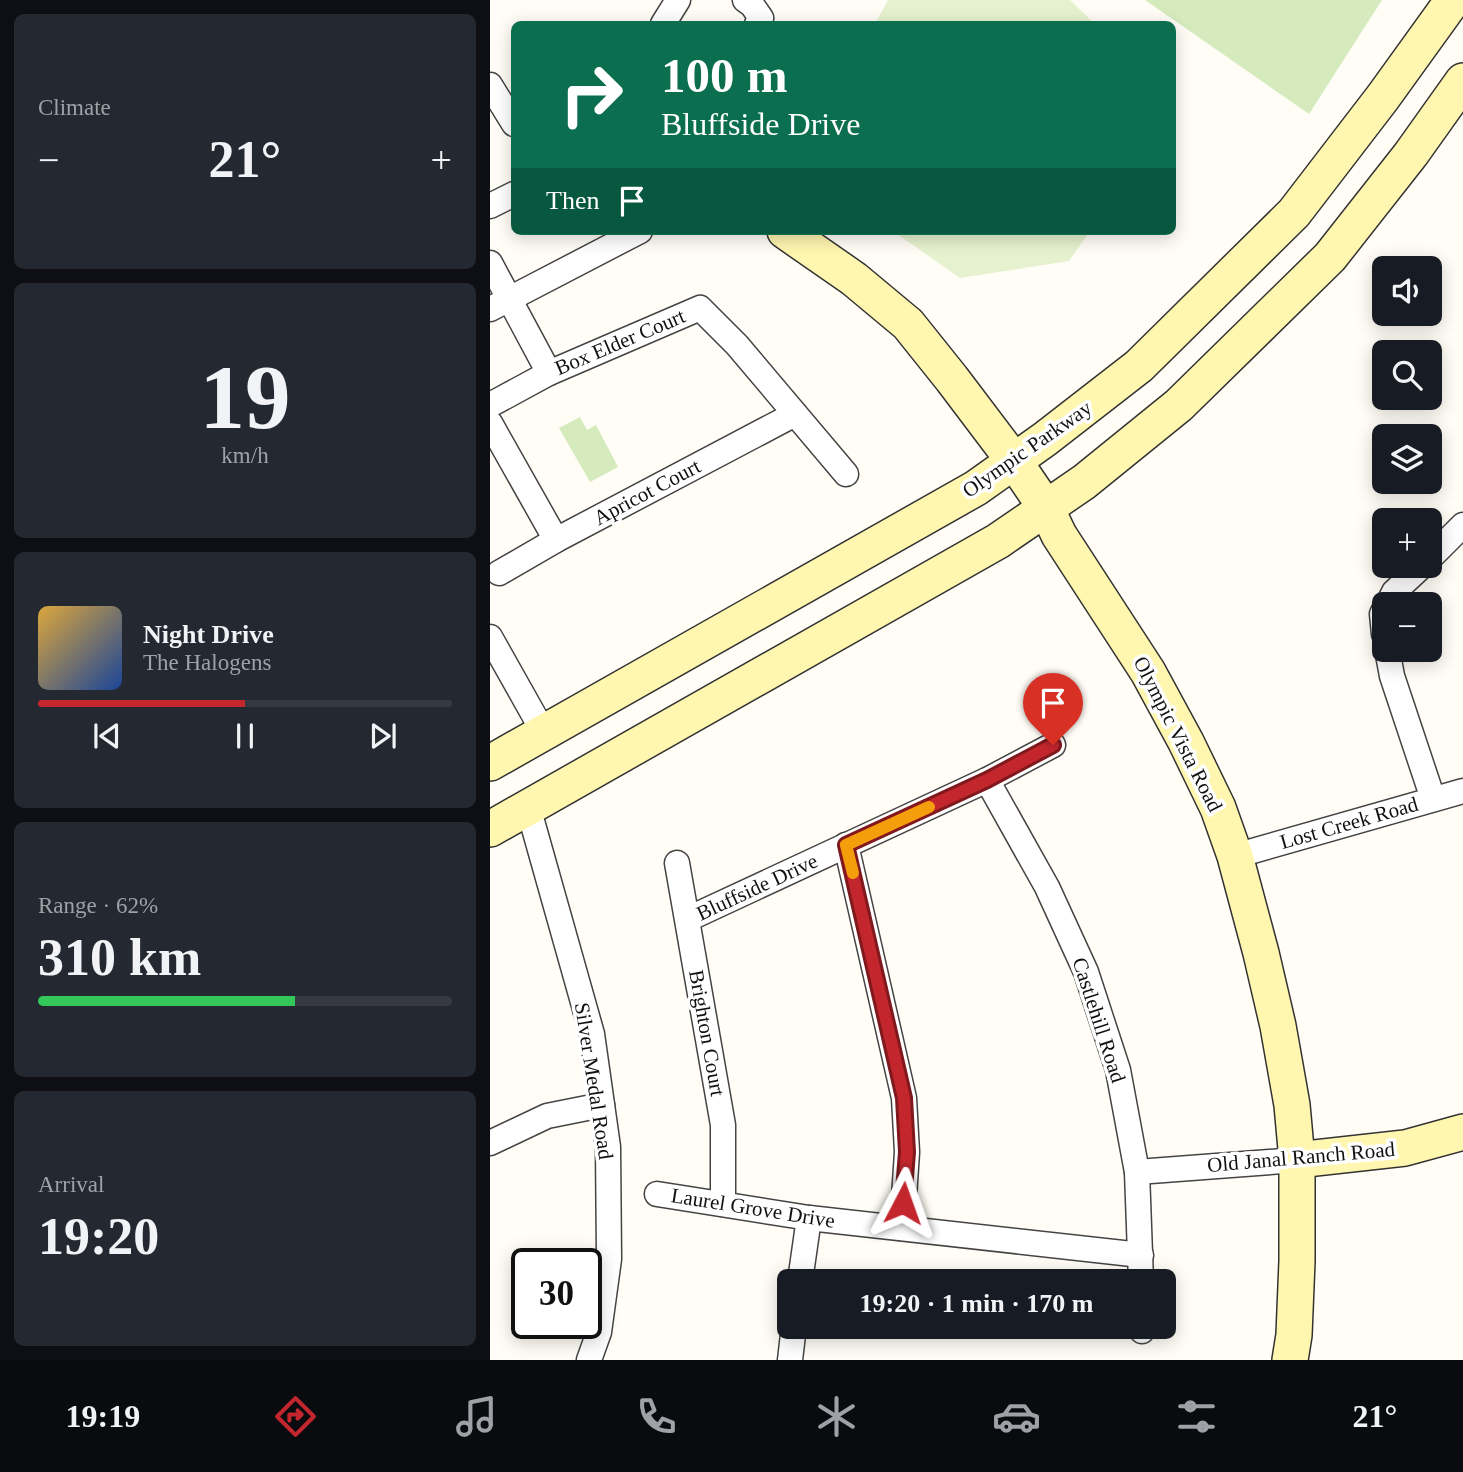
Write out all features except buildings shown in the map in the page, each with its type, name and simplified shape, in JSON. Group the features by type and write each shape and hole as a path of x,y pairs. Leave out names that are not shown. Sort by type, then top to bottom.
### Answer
{"main road":[{"name":"Olympic Parkway","path":"490,764 976,488 1139,366 1294,213 1453,0"},
{"path":"490,829 998,541 1084,482 1179,405 1330,257 1411,154 1463,81"},
{"name":"Olympic Vista Road","path":"791,235 854,279 908,324 1014,461 1149,671 1218,808 1236,856 1278,1026 1292,1105 1297,1160 1297,1261 1294,1335 1290,1360"},
{"name":"Old Janal Ranch Road","path":"1297,1160 1405,1148 1463,1132"}],"street":[{"path":"745,0 761,18 759,21"},
{"path":"490,85 511,119"},
{"path":"490,206 511,196"},
{"path":"499,304 632,235"},
{"path":"490,263 499,304 549,373"},
{"name":"Box Elder Court","path":"490,405 549,373 699,308 737,345 795,414"},
{"path":"795,414 846,474"},
{"name":"Apricot Court","path":"499,573 795,414"},
{"path":"490,423 556,540"},
{"path":"1442,546 1463,525"},
{"path":"1394,592 1409,578"},
{"path":"490,637 544,733"},
{"path":"1389,662 1433,799"},
{"name":"Bluffside Drive","path":"688,919 987,780 1053,745"},
{"name":"Castlehill Road","path":"987,780 1047,887 1086,972 1118,1070 1137,1172 1141,1269"},
{"name":"Lost Creek Road","path":"1236,856 1463,791"},
{"name":"Silver Medal Road","path":"528,807 592,1034 608,1147 608,1259 599,1332 589,1360"},
{"path":"846,845 904,1098 907,1152 902,1228"},
{"name":"Brighton Court","path":"677,863 723,1125 723,1204"},
{"path":"490,1143 547,1115 602,1105"},
{"name":"Old Janal Ranch Road","path":"1137,1172 1297,1160"},
{"name":"Laurel Grove Drive","path":"657,1194 809,1218 1141,1255"},
{"path":"802,1269 809,1218"},
{"path":"790,1360 792,1339"}],"green space":[{"path":"888,0 1070,0 1092,21 877,21"},
{"path":"1145,0 1382,0 1309,114"},
{"path":"899,235 1087,235 1069,261 960,278"},
{"path":"580,417 587,430 596,425 618,467 590,482 559,428"}],"slow traffic":[{"path":"853,873 846,845 929,807"}],"route":[{"path":"903,1203 907,1152 904,1098 846,845 987,780 1053,745"}]}
